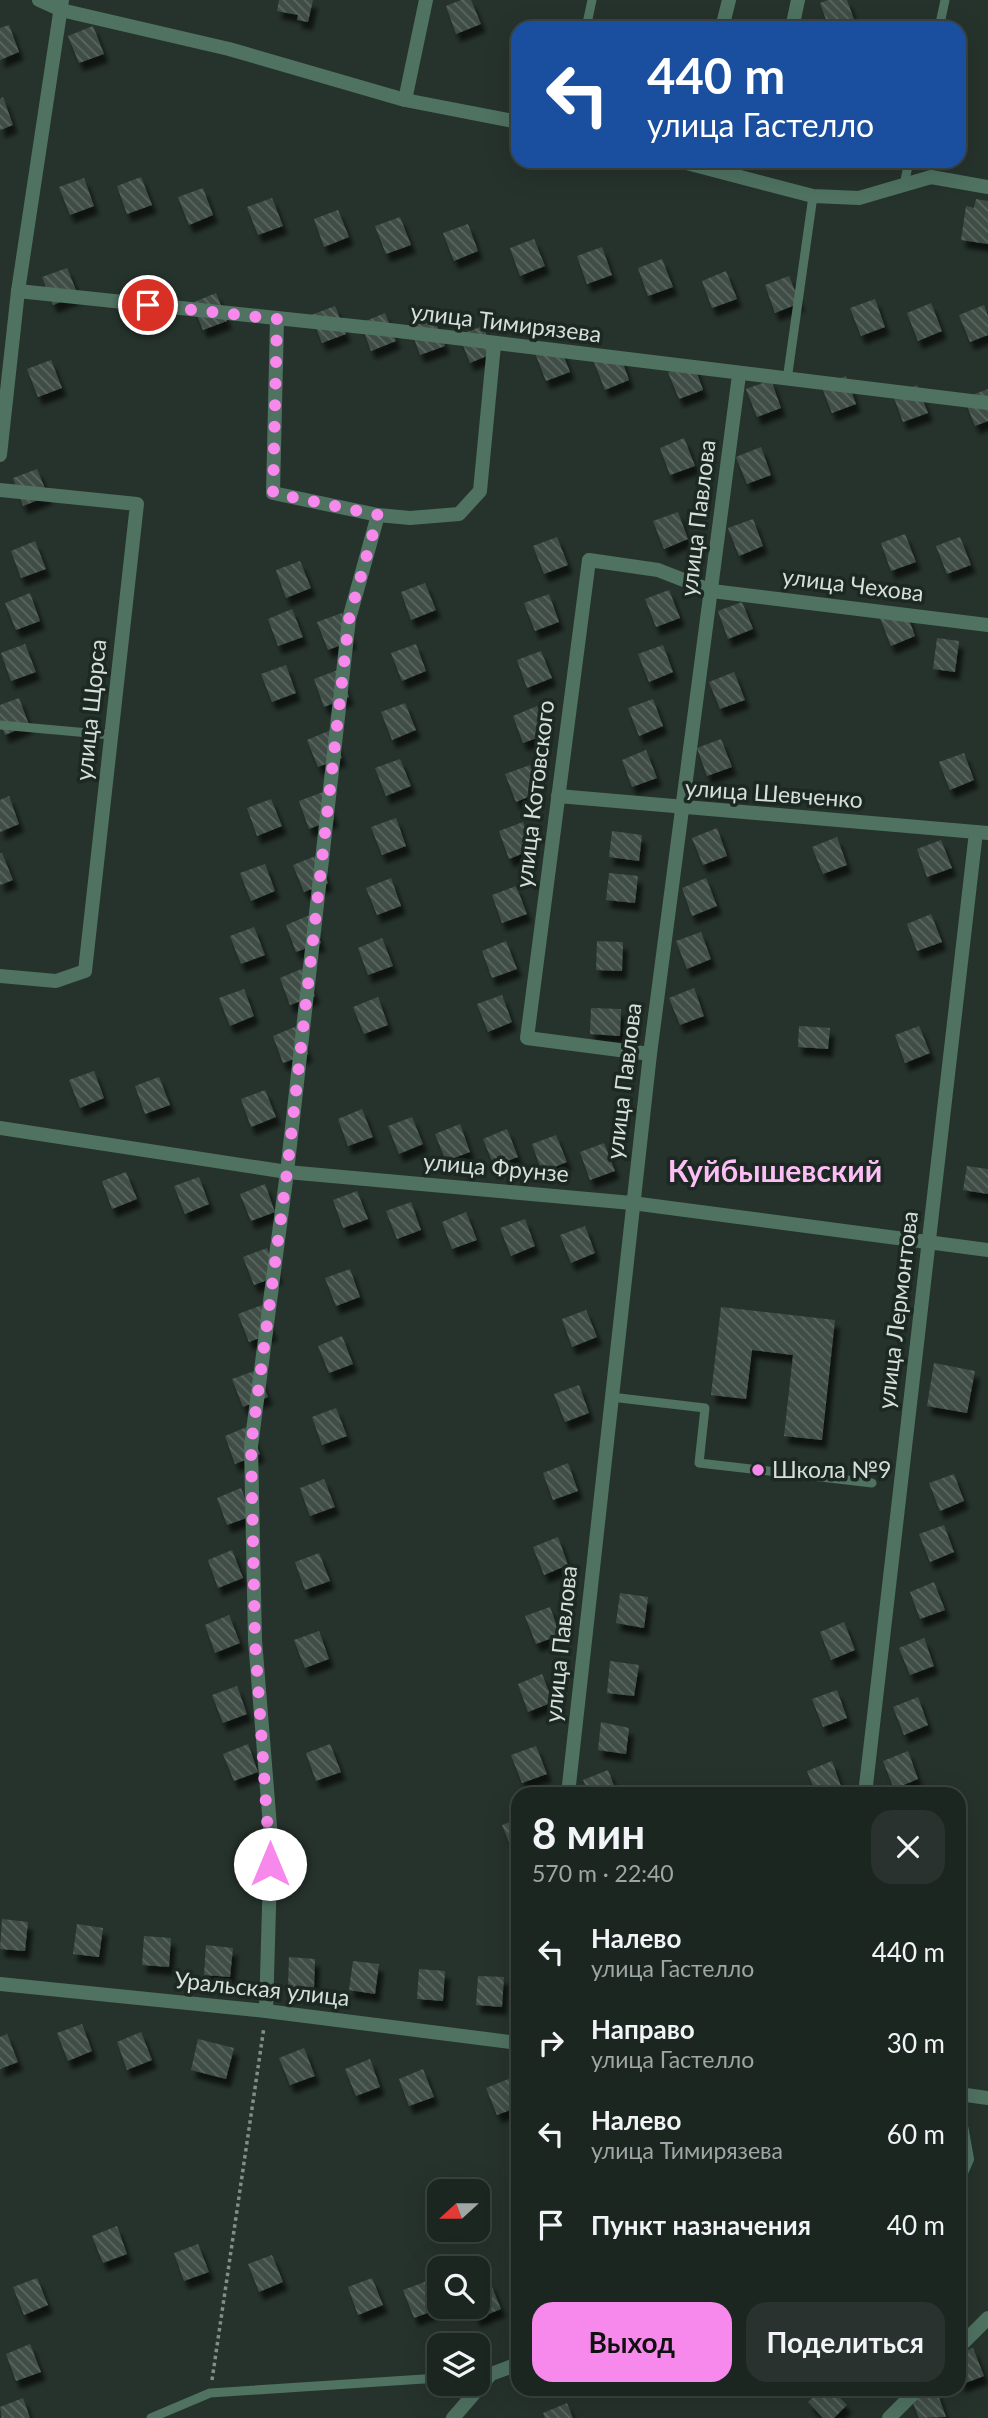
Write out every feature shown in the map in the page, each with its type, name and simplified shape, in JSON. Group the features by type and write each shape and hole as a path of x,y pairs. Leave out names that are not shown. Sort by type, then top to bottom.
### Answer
{"street":[{"path":"39,0 229,49 405,100 511,121"},
{"path":"405,100 426,0"},
{"path":"724,21 729,0"},
{"path":"794,21 798,0"},
{"path":"0,455 18,292 62,5"},
{"path":"706,168 813,196 859,198 932,177 988,187"},
{"name":"улица Тимирязева","path":"18,292 277,319 988,403"},
{"path":"277,319 273,493 378,515 410,518 459,514 480,491 494,345"},
{"name":"улица Павлова","path":"569,1787 632,1203 739,375"},
{"name":"улица Щорса","path":"0,490 137,504 85,971 57,981 0,976"},
{"path":"266,2011 271,1839 255,1640 251,1446 287,1172 349,619 378,515"},
{"name":"улица Котовского","path":"650,1054 527,1038 589,560 658,570 712,591"},
{"name":"улица Чехова","path":"712,591 988,625"},
{"name":"улица Шевченко","path":"558,796 682,809 982,833"},
{"name":"улица Лермонтова","path":"866,1787 929,1241 982,833"},
{"name":"улица Фрунзе","path":"0,1128 287,1172 632,1203 988,1251"},
{"name":"Уральская улица","path":"0,1984 266,2011 511,2042"},
{"path":"966,2095 988,2098"},
{"path":"966,2340 988,2318"},
{"path":"490,2372 511,2366"},
{"path":"453,2418 468,2396"},
{"path":"889,2418 911,2396"}],"lane":[{"path":"588,21 592,0"},
{"path":"940,21 945,0"},
{"path":"904,185 908,168"},
{"path":"787,380 813,196"},
{"path":"0,724 111,735"},
{"path":"611,1397 705,1408 699,1463 872,1483"},
{"path":"151,2418 210,2393 427,2379"}],"path":[{"path":"210,2393 266,2011"}],"building":[{"path":"279,0 313,0 308,22 297,20 298,15 277,11"},
{"path":"461,0 471,0 481,24 456,34 446,6"},
{"path":"847,0 855,21 826,21 820,3"},
{"path":"9,25 19,52 0,60 0,28"},
{"path":"93,26 104,54 79,63 68,36"},
{"path":"3,97 13,125 0,130 0,99"},
{"path":"141,177 152,205 127,214 117,186"},
{"path":"84,178 94,206 70,215 59,187"},
{"path":"203,188 213,215 189,225 178,197"},
{"path":"272,198 283,226 258,235 247,207"},
{"path":"976,199 988,201 988,244 961,240 966,206 974,208"},
{"path":"338,210 349,237 324,247 314,219"},
{"path":"400,217 411,245 386,254 375,226"},
{"path":"468,224 478,251 454,261 443,233"},
{"path":"534,239 545,266 520,276 510,248"},
{"path":"602,247 612,275 587,284 577,256"},
{"path":"662,259 673,287 648,296 638,268"},
{"path":"67,268 78,295 53,305 42,277"},
{"path":"726,271 737,299 712,308 702,281"},
{"path":"789,276 800,303 775,313 765,285"},
{"path":"143,284 154,312 129,321 119,294"},
{"path":"216,293 227,321 203,330 192,303"},
{"path":"875,299 885,327 861,336 850,308"},
{"path":"931,303 942,331 918,341 907,313"},
{"path":"984,305 988,316 988,335 970,342 959,315"},
{"path":"335,306 346,334 322,343 311,315"},
{"path":"385,313 396,341 371,351 361,323"},
{"path":"434,318 445,346 420,355 410,327"},
{"path":"483,326 494,353 470,363 459,335"},
{"path":"559,344 570,372 546,381 535,353"},
{"path":"619,352 629,380 605,390 594,362"},
{"path":"51,360 62,388 38,397 27,369"},
{"path":"693,362 703,390 679,399 668,372"},
{"path":"846,376 856,404 832,413 821,385"},
{"path":"771,380 781,408 757,417 746,389"},
{"path":"917,385 928,413 903,422 893,395"},
{"path":"988,389 988,421 975,426 964,398"},
{"path":"684,438 695,466 670,475 660,448"},
{"path":"761,447 771,475 747,484 736,457"},
{"path":"37,469 48,496 23,506 13,478"},
{"path":"678,512 688,539 664,549 653,521"},
{"path":"753,519 763,546 739,556 728,528"},
{"path":"905,534 916,562 891,571 881,543"},
{"path":"557,537 568,565 544,574 533,546"},
{"path":"960,537 971,565 947,574 936,546"},
{"path":"35,541 46,569 21,578 11,551"},
{"path":"300,561 311,588 286,598 276,570"},
{"path":"425,583 436,610 411,620 401,592"},
{"path":"669,590 680,618 656,627 645,599"},
{"path":"30,593 40,621 16,630 5,603"},
{"path":"549,594 559,622 535,631 524,603"},
{"path":"742,602 753,629 728,639 718,611"},
{"path":"292,609 303,637 278,646 268,619"},
{"path":"905,609 915,636 891,646 880,618"},
{"path":"342,613 352,641 328,650 317,622"},
{"path":"937,638 959,641 955,672 933,669"},
{"path":"25,644 36,672 11,681 1,653"},
{"path":"416,644 426,671 402,681 391,653"},
{"path":"663,645 673,672 649,682 638,654"},
{"path":"541,651 552,678 527,688 517,660"},
{"path":"286,665 296,693 272,702 261,674"},
{"path":"338,670 349,697 324,707 314,679"},
{"path":"734,672 745,700 720,709 709,682"},
{"path":"19,698 29,725 5,735 0,722 0,705"},
{"path":"653,699 663,726 639,736 628,708"},
{"path":"405,703 416,730 392,740 381,712"},
{"path":"537,706 548,734 523,743 513,716"},
{"path":"331,730 342,758 318,767 307,740"},
{"path":"721,739 732,767 707,776 697,748"},
{"path":"646,750 657,778 632,787 622,760"},
{"path":"964,753 974,780 950,790 939,762"},
{"path":"400,759 411,786 386,796 375,768"},
{"path":"530,765 540,792 516,802 505,774"},
{"path":"323,792 334,819 309,829 299,801"},
{"path":"9,796 19,824 0,832 0,800"},
{"path":"271,799 282,826 257,836 247,808"},
{"path":"396,818 406,846 382,855 371,827"},
{"path":"523,822 534,849 509,859 499,831"},
{"path":"717,828 727,856 703,865 692,838"},
{"path":"612,831 642,835 639,861 609,857"},
{"path":"837,837 847,865 823,874 812,847"},
{"path":"941,840 952,868 927,877 917,849"},
{"path":"0,853 13,880 0,885"},
{"path":"318,855 328,883 304,892 293,865"},
{"path":"265,864 275,891 251,901 240,873"},
{"path":"609,873 638,876 635,903 606,900"},
{"path":"391,878 401,906 377,915 366,888"},
{"path":"706,878 717,906 692,916 682,888"},
{"path":"516,886 527,914 502,923 492,895"},
{"path":"931,914 942,942 917,951 907,924"},
{"path":"310,915 321,943 296,952 286,925"},
{"path":"254,927 265,955 241,964 230,936"},
{"path":"701,932 711,959 687,969 676,941"},
{"path":"382,938 393,966 368,975 358,948"},
{"path":"506,941 517,969 492,978 482,951"},
{"path":"597,941 623,942 622,971 596,970"},
{"path":"304,968 315,996 290,1005 280,978"},
{"path":"694,988 704,1016 680,1025 669,998"},
{"path":"244,989 254,1016 230,1026 219,998"},
{"path":"502,995 512,1022 488,1032 477,1004"},
{"path":"378,997 388,1025 364,1034 353,1007"},
{"path":"591,1008 621,1009 620,1036 590,1034"},
{"path":"297,1026 308,1054 283,1063 273,1036"},
{"path":"799,1026 830,1028 828,1049 798,1047"},
{"path":"919,1026 930,1053 905,1063 895,1035"},
{"path":"94,1071 104,1098 80,1108 69,1080"},
{"path":"159,1077 170,1105 145,1114 135,1086"},
{"path":"265,1090 276,1117 251,1127 241,1099"},
{"path":"362,1109 373,1137 348,1146 338,1119"},
{"path":"412,1117 423,1144 399,1154 388,1126"},
{"path":"460,1124 470,1152 446,1161 435,1134"},
{"path":"507,1129 518,1157 494,1166 483,1139"},
{"path":"556,1135 567,1162 542,1172 532,1144"},
{"path":"604,1143 615,1171 590,1180 580,1152"},
{"path":"967,1166 988,1169 988,1194 963,1190"},
{"path":"126,1172 137,1199 112,1209 102,1181"},
{"path":"199,1177 209,1204 185,1214 174,1186"},
{"path":"265,1184 275,1212 251,1221 240,1194"},
{"path":"357,1191 368,1219 343,1228 333,1200"},
{"path":"411,1202 421,1230 397,1239 386,1211"},
{"path":"466,1212 477,1240 452,1249 442,1222"},
{"path":"525,1219 535,1246 511,1256 500,1228"},
{"path":"585,1226 595,1253 571,1263 560,1235"},
{"path":"267,1248 278,1276 254,1285 243,1257"},
{"path":"350,1269 360,1297 336,1306 325,1278"},
{"path":"262,1305 273,1333 249,1342 238,1314"},
{"path":"721,1307 835,1320 822,1440 784,1436 793,1355 752,1350 746,1399 711,1395"},
{"path":"586,1310 597,1337 572,1347 562,1319"},
{"path":"342,1336 353,1364 329,1373 318,1346"},
{"path":"934,1363 975,1371 967,1413 927,1406"},
{"path":"257,1370 268,1397 243,1407 232,1379"},
{"path":"579,1385 589,1413 565,1422 554,1394"},
{"path":"336,1408 347,1436 322,1445 312,1417"},
{"path":"249,1426 260,1454 235,1464 225,1436"},
{"path":"568,1463 578,1491 553,1500 543,1473"},
{"path":"954,1474 964,1501 940,1511 929,1483"},
{"path":"324,1479 335,1507 310,1516 300,1488"},
{"path":"241,1488 252,1516 227,1525 217,1498"},
{"path":"944,1525 954,1552 930,1562 919,1534"},
{"path":"558,1537 568,1565 544,1575 533,1547"},
{"path":"232,1550 243,1578 218,1588 208,1560"},
{"path":"319,1553 330,1581 305,1590 295,1562"},
{"path":"934,1582 945,1610 920,1619 910,1592"},
{"path":"620,1593 648,1597 644,1628 616,1623"},
{"path":"550,1607 560,1635 536,1644 525,1616"},
{"path":"229,1615 240,1643 215,1653 205,1625"},
{"path":"844,1622 855,1650 831,1660 820,1632"},
{"path":"319,1631 329,1659 305,1668 294,1640"},
{"path":"924,1638 934,1666 910,1675 899,1648"},
{"path":"610,1661 639,1665 634,1696 607,1693"},
{"path":"542,1674 553,1702 528,1712 518,1684"},
{"path":"237,1686 247,1714 223,1723 212,1695"},
{"path":"837,1690 847,1718 823,1727 812,1699"},
{"path":"918,1697 928,1725 904,1735 893,1707"},
{"path":"601,1722 629,1728 626,1754 598,1750"},
{"path":"248,1744 258,1772 234,1781 223,1754"},
{"path":"330,1744 341,1772 316,1781 306,1753"},
{"path":"536,1746 547,1774 522,1783 511,1755"},
{"path":"908,1751 918,1779 893,1787 883,1761"},
{"path":"832,1761 841,1787 813,1787 807,1771"},
{"path":"608,1770 614,1787 586,1787 583,1780"},
{"path":"511,1822 511,1847 502,1825"},
{"path":"2,1919 28,1922 25,1951 0,1949"},
{"path":"77,1924 103,1928 99,1957 73,1954"},
{"path":"144,1936 171,1938 169,1967 142,1965"},
{"path":"206,1945 233,1948 230,1977 204,1975"},
{"path":"289,1957 315,1959 314,1988 288,1987"},
{"path":"353,1961 379,1964 375,1994 349,1990"},
{"path":"419,1969 445,1971 443,2001 417,1999"},
{"path":"478,1976 504,1977 502,2007 476,2005"},
{"path":"82,2024 92,2051 68,2061 57,2033"},
{"path":"141,2032 152,2060 127,2070 117,2042"},
{"path":"7,2034 18,2062 0,2069 0,2037"},
{"path":"198,2039 234,2048 226,2079 191,2070"},
{"path":"304,2048 315,2076 290,2085 279,2058"},
{"path":"370,2059 380,2087 356,2096 345,2069"},
{"path":"423,2069 434,2097 409,2106 399,2079"},
{"path":"511,2078 511,2110 497,2115 486,2088"},
{"path":"117,2226 127,2254 103,2263 92,2236"},
{"path":"198,2244 209,2272 184,2281 174,2253"},
{"path":"272,2255 283,2282 259,2292 248,2264"},
{"path":"37,2278 48,2305 24,2315 13,2287"},
{"path":"372,2278 383,2305 358,2315 348,2287"},
{"path":"427,2281 427,2313 414,2318 403,2290"},
{"path":"490,2282 501,2309 490,2313"},
{"path":"30,2344 41,2372 16,2381 6,2354"},
{"path":"973,2348 984,2376 966,2383 966,2350"},
{"path":"814,2396 838,2396 847,2405 834,2418 823,2418 808,2402"},
{"path":"938,2396 946,2417 919,2418 911,2398"},
{"path":"23,2398 30,2418 2,2418 0,2407"},
{"path":"567,2403 573,2418 545,2418 543,2413"}],"place":[{"name":"Школа №9","path":"758,1470"}],"district":[{"name":"Куйбышевский","path":"775,1172"}],"route":[{"path":"148,305 277,319 273,493 378,515 349,619 287,1172 251,1446 255,1640 271,1839 270,1864"}]}
